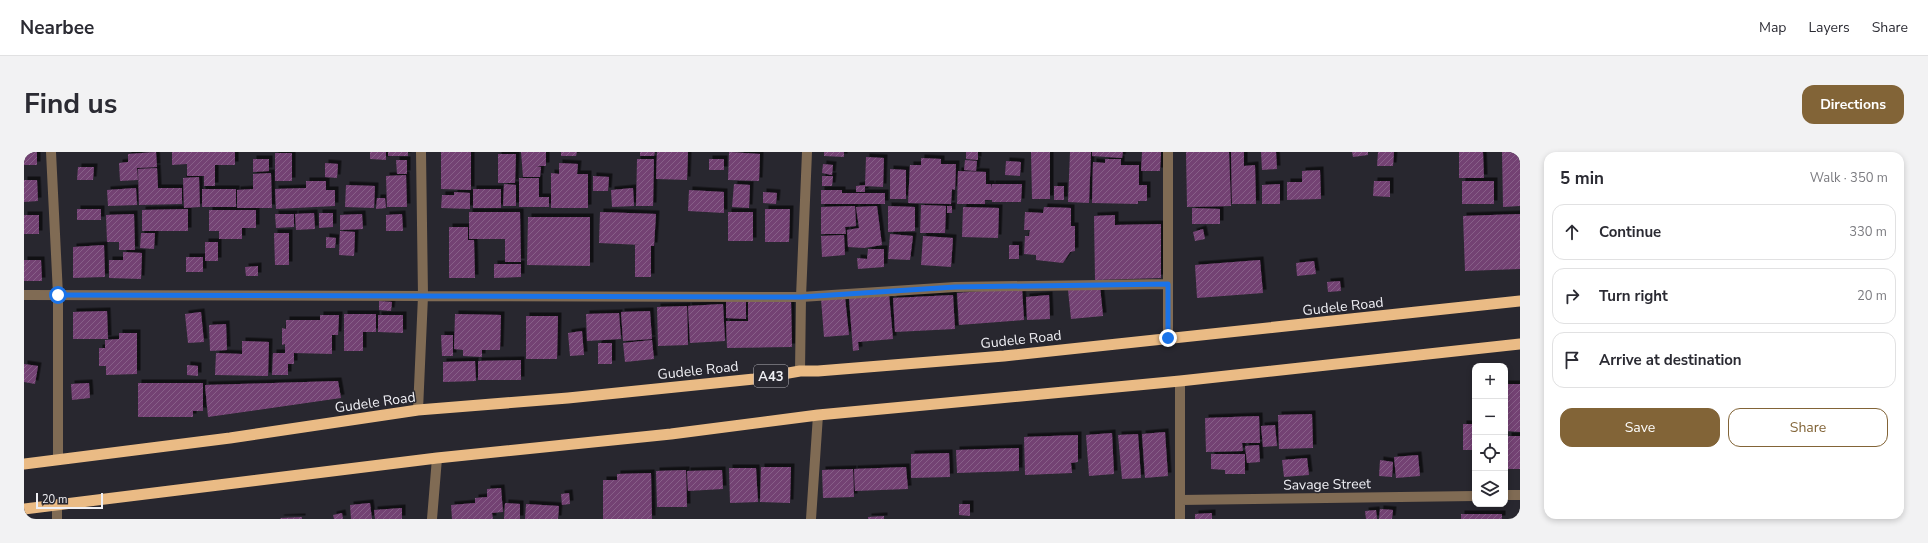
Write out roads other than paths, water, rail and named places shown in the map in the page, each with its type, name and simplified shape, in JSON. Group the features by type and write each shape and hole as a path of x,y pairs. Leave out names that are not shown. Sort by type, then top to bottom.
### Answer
{"highway":[{"name":"Gudele Road","path":"24,464 230,438 418,410 568,398 739,381 800,371 818,372 1004,356 1520,301"},
{"path":"24,508 437,458 671,434 818,415 1180,381 1520,344"}],"street":[{"path":"51,152 58,295 58,459"},
{"path":"418,410 423,296 421,152"},
{"path":"800,371 801,297 807,152"},
{"path":"1168,152 1168,338"},
{"path":"24,295 801,297 955,287 1168,284"},
{"path":"1180,381 1180,519"},
{"path":"811,519 818,415"},
{"path":"432,519 437,458"},
{"path":"1508,495 1520,495"},
{"name":"Savage Street","path":"1180,500 1472,496"},
{"path":"57,504 57,519"}]}
